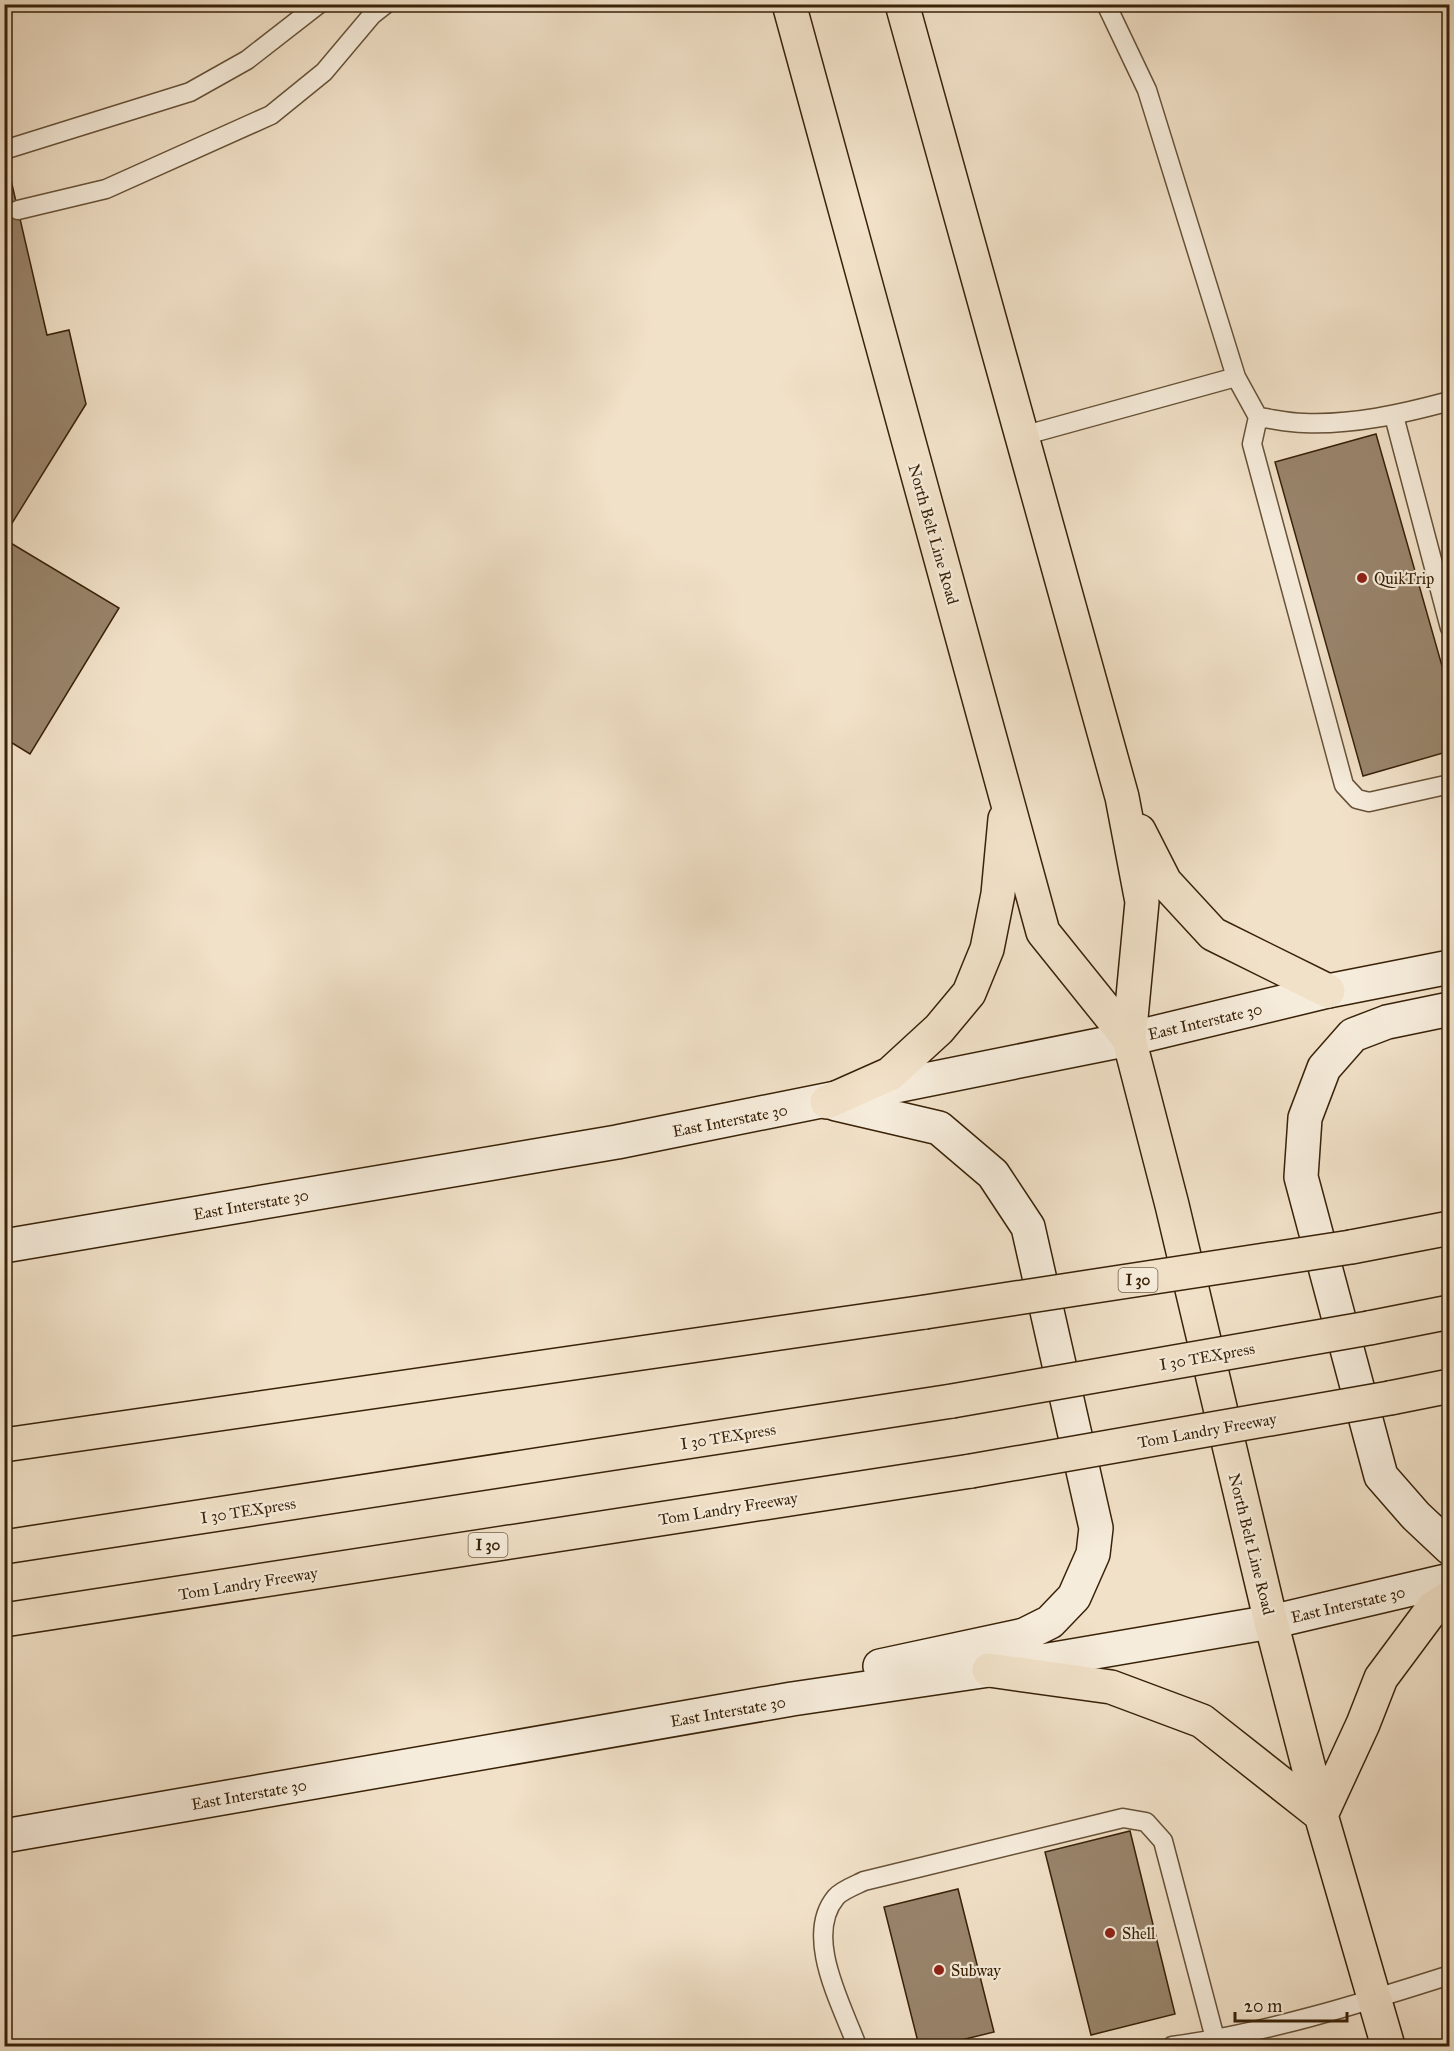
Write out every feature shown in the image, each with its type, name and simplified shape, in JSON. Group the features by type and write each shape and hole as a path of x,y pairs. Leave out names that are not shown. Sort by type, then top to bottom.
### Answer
{"main road":[{"name":"North Belt Line Road","path":"789,4 1043,932 1129,1039"},
{"name":"North Belt Line Road","path":"902,4 1122,797 1142,903 1129,1039 1172,1205 1271,1622 1322,1815 1388,2046"},
{"path":"1122,797 1165,882 1213,934 1328,991"},
{"path":"827,1101 890,1074 939,1029 969,993 987,950 998,894 1007,799"},
{"name":"East Interstate 30","path":"4,1246 617,1142 1129,1039 1328,991 1449,967"},
{"path":"1449,1009 1387,1022 1353,1035 1324,1068 1305,1118 1301,1177 1382,1476 1416,1516 1449,1548"},
{"path":"792,1700 849,1672 1024,1635 1050,1622 1074,1597 1093,1554 1096,1528 1029,1227 993,1174 939,1128 827,1101"},
{"name":"I 30","path":"9,1443 925,1312 1352,1247 1449,1228"},
{"name":"I 30 TEXpress","path":"4,1547 952,1401 1449,1312"},
{"name":"Tom Landry Freeway","path":"4,1620 971,1471 1449,1386"},
{"name":"East Interstate 30","path":"4,1836 792,1700 989,1670 1271,1622 1449,1580"},
{"path":"989,1670 1111,1687 1202,1721 1322,1815 1381,1678 1433,1608 1449,1597"}],"lane":[{"path":"4,150 190,92 247,60 319,4"},
{"path":"18,210 106,189 271,115 324,72 372,15 386,4"},
{"path":"1106,4 1147,90 1236,377 1258,417 1251,444 1344,785 1357,799 1369,802 1449,784"},
{"path":"1022,436 1236,377"},
{"path":"1258,417 1304,423 1394,416 1449,401"},
{"path":"1394,416 1449,628"},
{"path":"857,2046 824,1956 822,1923 837,1895 864,1881 1123,1818 1146,1822 1163,1841 1217,2043"},
{"path":"1172,2046 1217,2043 1375,1999 1449,1975"}],"building":[{"path":"4,150 47,335 69,330 86,404 4,536"},
{"name":"QuikTrip","path":"1376,434 1450,694 1450,751 1363,776 1275,462"},
{"path":"4,539 119,608 30,754 4,738"},
{"name":"Shell","path":"1130,1831 1175,2014 1091,2035 1045,1852"},
{"name":"Subway","path":"958,1889 994,2032 937,2046 919,2046 884,1907"}],"place":[{"name":"QuikTrip","path":"1362,578"},
{"name":"Shell","path":"1110,1933"},
{"name":"Subway","path":"939,1970"}]}
